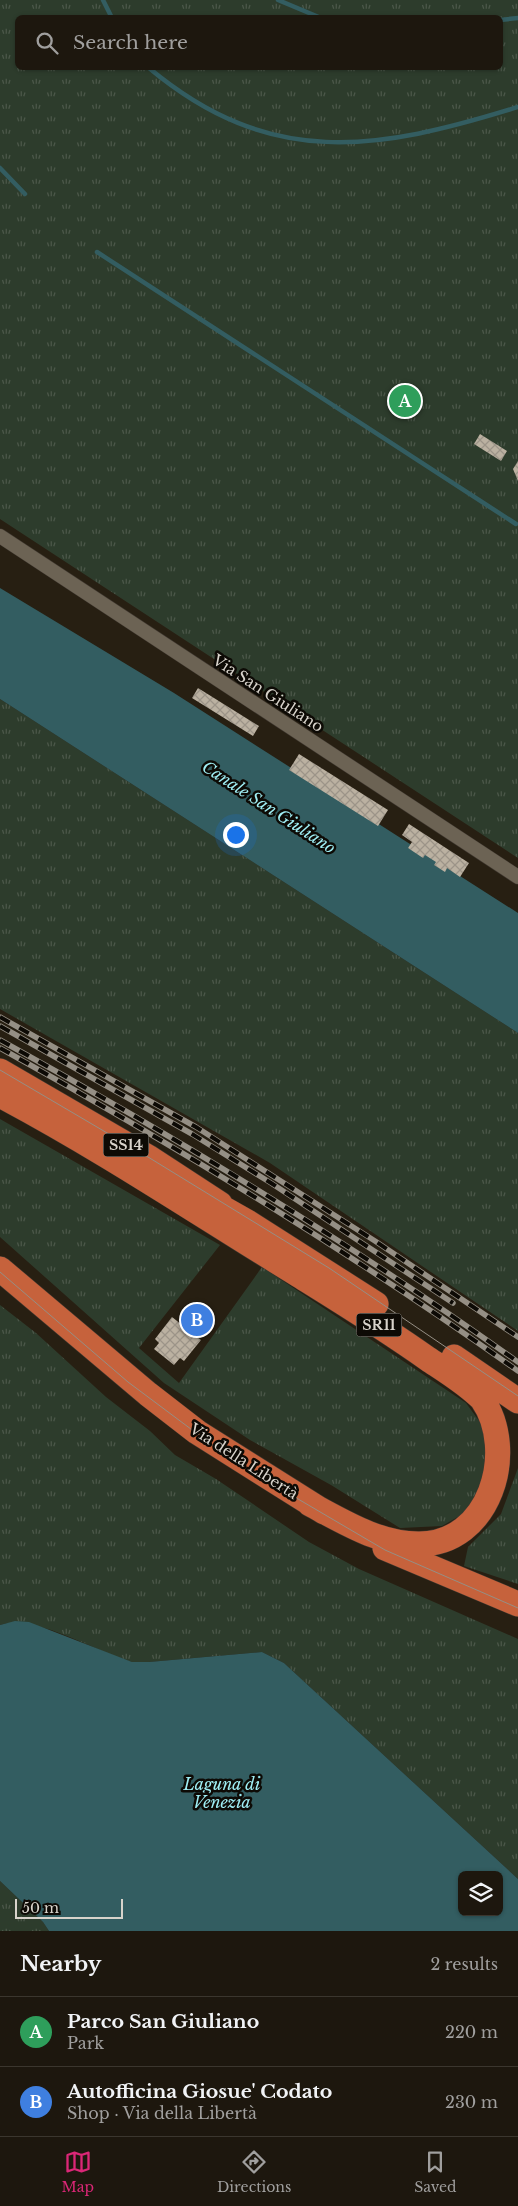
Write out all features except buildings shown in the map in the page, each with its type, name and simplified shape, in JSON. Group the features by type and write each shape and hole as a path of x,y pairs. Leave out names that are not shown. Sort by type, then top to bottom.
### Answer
{"highway":[{"name":"SS14","path":"0,1071 148,1157 249,1223"},
{"name":"SR11","path":"0,1086 249,1223 334,1276 518,1401"},
{"name":"SR11","path":"0,1095 108,1157 389,1331 468,1387 491,1409 497,1420 502,1438 504,1463 497,1491 485,1512 470,1526 448,1538 420,1544 393,1542 361,1530 310,1504"},
{"name":"Via della Libertà","path":"0,1269 148,1394 197,1432 310,1504 391,1552 518,1604"}],"street":[{"name":"Via San Giuliano","path":"0,536 518,877"}],"green space":[{"path":"0,0 518,0 518,858 0,519"},
{"path":"0,699 518,1033 518,1331 270,1163 0,1009"},
{"path":"0,1119 220,1245 139,1348 179,1383 262,1267 466,1403 485,1429 490,1468 475,1507 442,1526 400,1528 331,1485 250,1440 164,1383 0,1237"},
{"path":"0,1305 36,1333 106,1397 150,1431 175,1455 216,1479 309,1542 359,1569 518,1639 518,1879 284,1663 262,1652 132,1662 65,1635 30,1624 14,1623 0,1625"},
{"path":"518,1468 518,1584 464,1566 468,1547 501,1514"},
{"path":"0,1881 43,1922 49,1931 0,1931"}],"water":[{"name":"Canale San Giuliano","path":"0,588 174,693 518,913 518,1033 0,699"},
{"name":"Laguna di Venezia","path":"15,1621 29,1622 132,1662 262,1652 284,1663 518,1879 518,1931 49,1931 43,1922 0,1881 0,1625"}],"waterway":[{"path":"103,0 110,15"},
{"path":"278,0 314,15"},
{"path":"503,20 518,18"},
{"path":"152,70 194,100 238,123 282,136 326,142 371,141 418,134 518,107"},
{"path":"0,168 25,194"},
{"path":"97,252 516,524"}],"tram line":[{"path":"0,1070 148,1157 329,1268 518,1396"},
{"path":"0,1272 128,1382 235,1462 385,1550 518,1608"}],"railway":[{"path":"0,1017 196,1127 375,1241 518,1337"},
{"path":"0,1026 192,1134 271,1183 453,1303"},
{"path":"0,1040 133,1115 264,1194 392,1276 518,1362"},
{"path":"0,1048 67,1085 264,1202 392,1285 518,1371"}],"place":[{"name":"Parco San Giuliano","path":"405,401"},
{"name":"Autofficina Giosue' Codato","path":"197,1320"}]}
